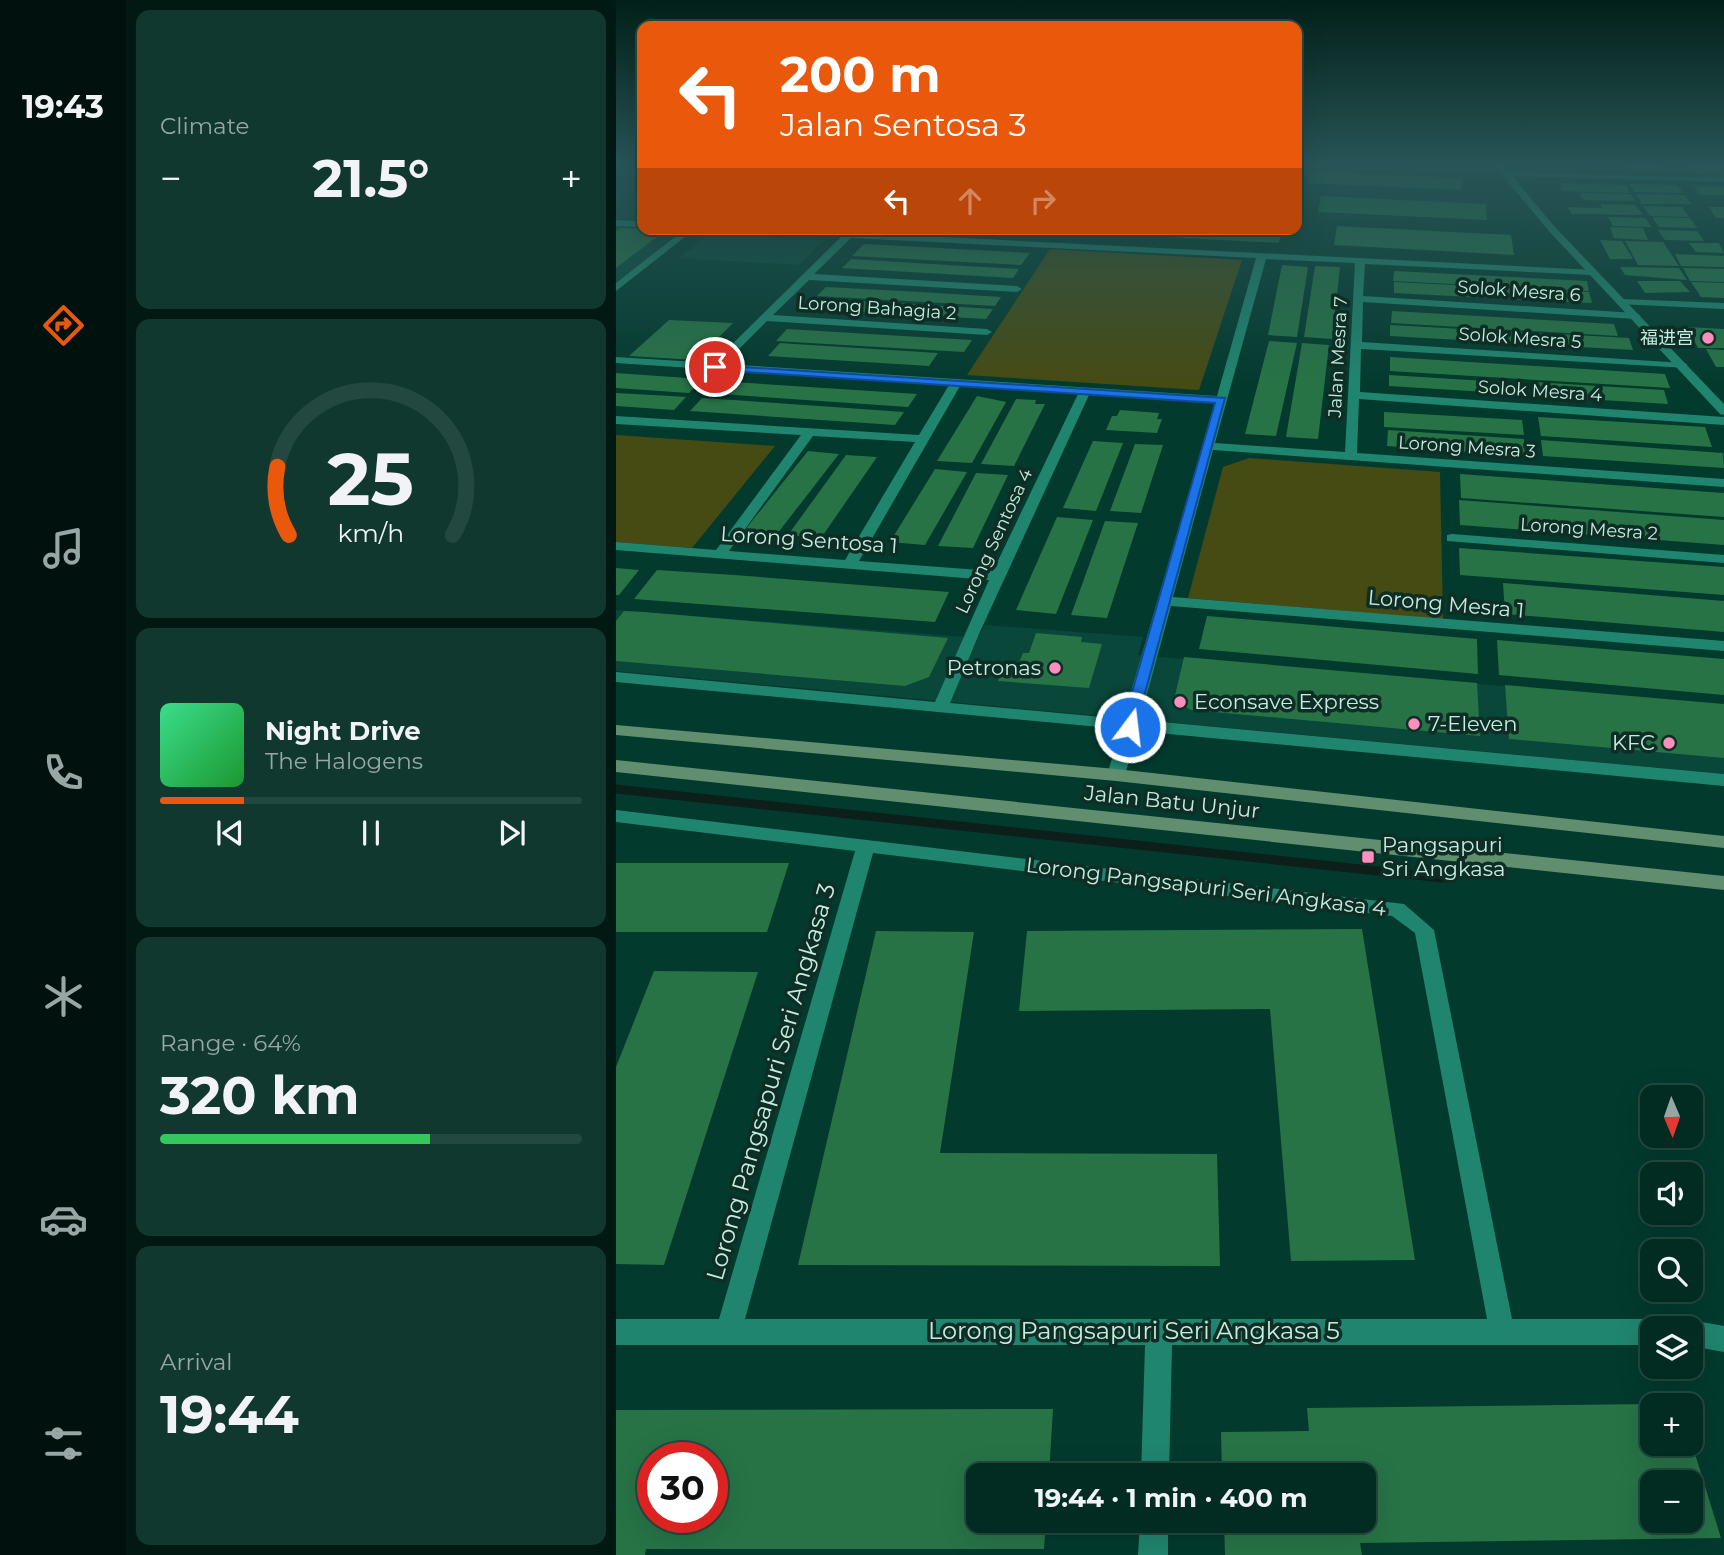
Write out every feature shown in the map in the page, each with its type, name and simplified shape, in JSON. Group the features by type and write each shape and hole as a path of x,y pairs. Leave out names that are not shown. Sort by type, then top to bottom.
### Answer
{"main road":[{"name":"Jalan Batu Unjur","path":"616,730 1116,775 1724,842"},
{"name":"Jalan Batu Unjur","path":"616,766 1724,883"}],"street":[{"path":"616,288 679,239"},
{"path":"715,367 845,239"},
{"path":"911,239 1592,272"},
{"path":"1020,243 1023,239"},
{"path":"1563,239 1724,411"},
{"path":"1116,775 1262,255"},
{"name":"Jalan Mesra 7","path":"1350,456 1360,259"},
{"path":"808,277 1017,289"},
{"name":"Solok Mesra 6","path":"1358,299 1636,316"},
{"path":"1622,302 1724,306"},
{"name":"Lorong Bahagia 2","path":"765,318 987,332"},
{"name":"Solok Mesra 5","path":"1356,345 1683,366"},
{"path":"616,360 1221,400"},
{"path":"849,565 956,383"},
{"name":"Lorong Sentosa 4","path":"940,708 1084,391"},
{"name":"Solok Mesra 4","path":"1353,395 1724,421"},
{"path":"616,420 923,439"},
{"path":"719,555 810,432"},
{"name":"Lorong Mesra 3","path":"1208,446 1724,483"},
{"name":"Lorong Mesra 2","path":"1451,538 1724,559"},
{"name":"Lorong Sentosa 1","path":"616,546 998,576"},
{"name":"Lorong Mesra 1","path":"1165,601 1724,646"},
{"path":"616,677 1130,727 1724,780"},
{"name":"Lorong Pangsapuri Seri Angkasa 4","path":"616,816 1397,909 1424,930 1502,1332"},
{"name":"Lorong Pangsapuri Seri Angkasa 3","path":"728,1332 865,846"},
{"path":"1155,1463 1158,1330"},
{"name":"Lorong Pangsapuri Seri Angkasa 5","path":"616,1332 1640,1332"},
{"path":"1703,1335 1724,1339"},
{"path":"1153,1533 1153,1555"}],"shaded area":[{"path":"616,239 674,239 616,283"},
{"path":"702,239 823,240 799,265 679,258"},
{"path":"616,610 978,638 985,625 1143,637 1138,655 1724,705 1724,774 616,671"}],"green space":[{"path":"1050,249 1242,260 1199,390 967,375"},
{"path":"616,435 775,446 692,548 616,542"},
{"path":"1249,458 1440,472 1443,619 1188,598 1223,467"}],"building":[{"path":"616,239 655,239 616,268"},
{"path":"1196,239 1280,239 1279,243"},
{"path":"1335,239 1512,239 1514,255 1334,245"},
{"path":"1702,239 1704,241 1665,240"},
{"path":"1600,240 1622,241 1633,259 1610,259"},
{"path":"1625,241 1663,242 1679,266 1638,265"},
{"path":"1689,243 1719,243 1724,253 1696,252"},
{"path":"864,244 1030,253 1021,265 852,256"},
{"path":"1675,254 1724,256 1724,267 1681,266"},
{"path":"851,259 1019,269 1013,278 842,268"},
{"path":"1282,265 1308,267 1297,337 1268,335"},
{"path":"1315,266 1340,267 1332,339 1304,337"},
{"path":"1620,267 1679,268 1687,280 1625,275"},
{"path":"1683,268 1724,269 1724,282 1690,281"},
{"path":"1394,271 1587,281 1589,291 1393,281"},
{"path":"1637,281 1680,281 1690,292 1645,293"},
{"path":"1394,282 1589,292 1592,303 1394,293"},
{"path":"1691,282 1724,283 1724,298 1701,297"},
{"path":"826,287 1001,297 995,306 817,296"},
{"path":"815,299 993,309 986,319 805,309"},
{"path":"1392,311 1614,324 1618,336 1391,323"},
{"path":"669,320 733,323 696,360 629,356"},
{"path":"1390,325 1629,338 1633,350 1390,336"},
{"name":"福进宫","path":"1687,327 1724,329 1724,348 1698,348"},
{"path":"787,329 972,340 964,352 776,341"},
{"path":"1269,341 1297,343 1276,436 1245,434"},
{"path":"780,343 938,353 929,366 768,356"},
{"path":"1302,343 1329,345 1318,439 1286,437"},
{"path":"1706,349 1724,350 1724,367 1716,367"},
{"path":"1390,357 1665,374 1670,388 1390,371"},
{"path":"616,373 703,379 689,393 616,388"},
{"path":"1389,375 1518,383 1519,394 1389,386"},
{"path":"718,381 917,394 908,407 706,393"},
{"path":"1533,382 1664,390 1668,404 1535,396"},
{"path":"616,393 686,397 674,410 616,406"},
{"path":"977,396 1006,402 972,463 937,461"},
{"path":"702,398 904,412 895,425 690,411"},
{"path":"1016,399 1036,400 1035,404 1045,404 1014,466 981,464"},
{"path":"1120,410 1159,413 1157,419 1162,419 1157,433 1106,430 1112,416 1117,416"},
{"path":"1384,412 1522,420 1524,435 1384,427"},
{"path":"1538,417 1705,427 1712,447 1541,436"},
{"path":"1388,430 1524,439 1525,456 1387,446"},
{"path":"1541,440 1723,453 1724,468 1543,456"},
{"path":"1093,441 1123,443 1096,511 1063,508"},
{"path":"1135,444 1163,445 1141,513 1110,511"},
{"path":"808,451 839,454 777,534 744,531"},
{"path":"846,455 877,457 821,538 788,535"},
{"path":"935,469 967,472 925,545 890,542"},
{"path":"976,473 1008,475 973,548 938,546"},
{"path":"1460,474 1724,493 1724,517 1461,498"},
{"path":"1459,500 1724,520 1724,545 1460,525"},
{"path":"1057,517 1093,520 1056,614 1016,610"},
{"path":"1105,521 1138,523 1107,618 1071,615"},
{"path":"1459,548 1724,567 1724,595 1460,575"},
{"path":"616,568 639,570 619,595 616,595"},
{"path":"657,570 949,592 935,622 634,599"},
{"path":"1503,583 1724,601 1724,632 1505,614"},
{"path":"624,611 948,638 929,677 905,686 616,661 616,621"},
{"path":"1207,616 1477,639 1478,674 1199,649"},
{"path":"1036,633 1082,637 1081,642 1102,644 1089,688 998,681 1006,662 1019,663 1023,653 1029,653"},
{"path":"1497,640 1724,659 1724,695 1499,675"},
{"path":"1184,657 1477,683 1480,736 1191,710 1174,700"},
{"path":"1505,685 1724,704 1724,758 1509,739"},
{"path":"616,863 789,863 767,932 616,932"},
{"path":"1362,929 1415,1260 1291,1261 1270,1009 1019,1011 1027,931"},
{"path":"876,931 974,932 940,1153 1217,1154 1220,1266 798,1265"},
{"path":"654,971 758,972 664,1265 616,1264 616,1067"},
{"path":"1640,1404 1640,1456 1696,1456 1700,1470 1640,1470 1640,1533 1703,1533 1703,1480 1721,1538 1360,1543 1362,1555 1225,1555 1224,1533 1376,1533 1376,1463 1222,1463 1221,1432 1309,1431 1307,1408"},
{"path":"1053,1409 1050,1463 966,1463 966,1533 1045,1533 1044,1549 646,1549 645,1555 616,1555 616,1410"}],"waterway":[{"path":"616,789 1443,878"}],"place":[{"name":"福进宫","path":"1708,338"},
{"name":"Petronas","path":"1055,668"},
{"name":"Econsave Express","path":"1180,702"},
{"name":"7-Eleven","path":"1414,724"},
{"name":"KFC","path":"1669,743"},
{"name":"Pangsapuri Sri Angkasa","path":"1368,857"}],"route":[{"path":"715,367 1221,400 1130,727"}]}
